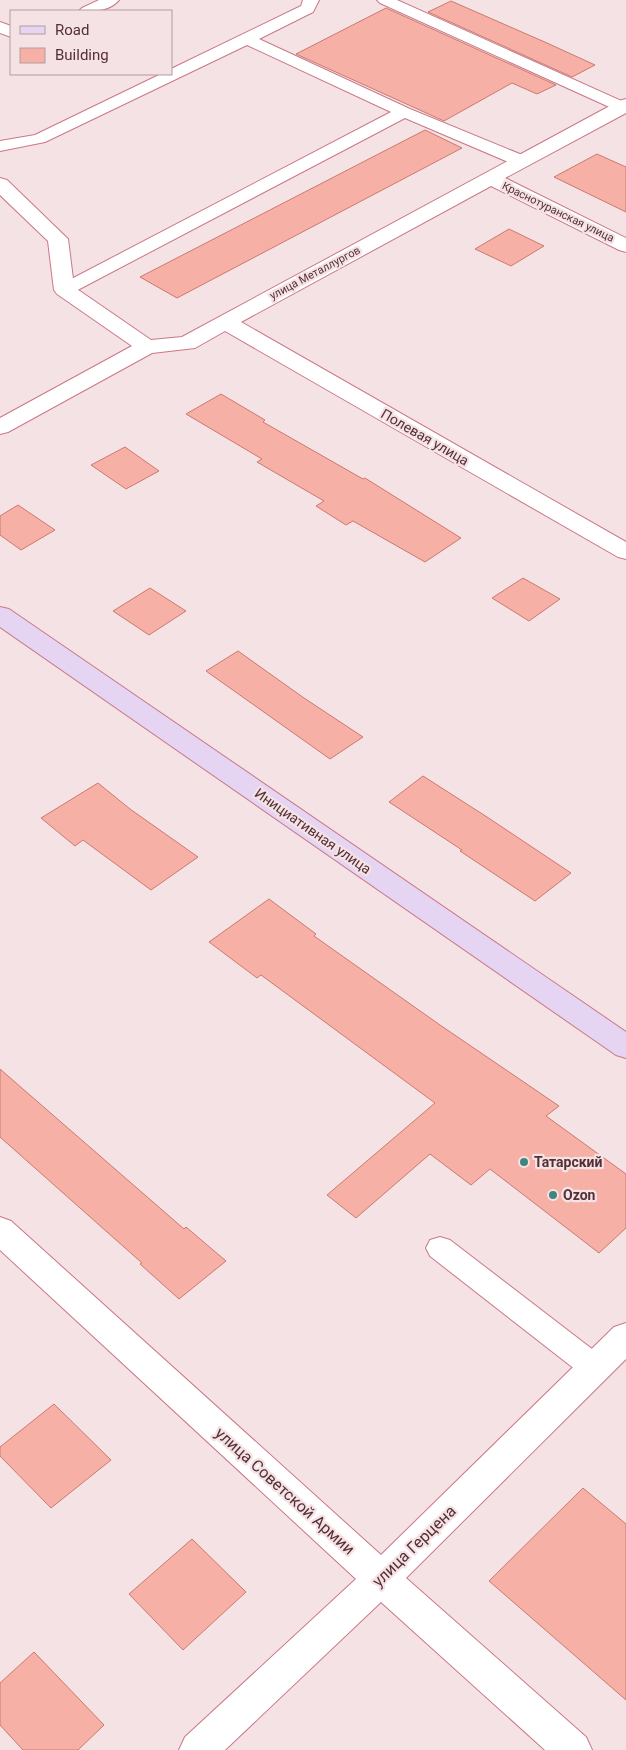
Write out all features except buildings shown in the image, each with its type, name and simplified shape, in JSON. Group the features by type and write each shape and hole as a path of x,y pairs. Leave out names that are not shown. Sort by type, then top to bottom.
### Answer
{"street":[{"name":"улица Металлургов","path":"0,426 147,347 187,343 624,106"},
{"name":"Краснотуранская улица","path":"489,178 626,246"},
{"path":"0,184 58,239 64,290 147,347"},
{"name":"Полевая улица","path":"225,322 626,552"},
{"name":"Инициативная улица","path":"0,615 626,1047"},
{"name":"улица Советской Армии","path":"0,1230 381,1579 573,1750"},
{"name":"улица Герцена","path":"198,1750 381,1579 626,1337"}],"lane":[{"path":"89,10 111,0"},
{"path":"0,146 39,139 308,9 311,0"},
{"path":"385,0 399,0"},
{"path":"385,0 624,106"},
{"path":"247,39 404,112 521,161"},
{"path":"64,290 404,112"},
{"path":"440,1248 595,1368"}],"place":[{"name":"Татарский","path":"524,1162"},
{"name":"Ozon","path":"553,1195"}]}
